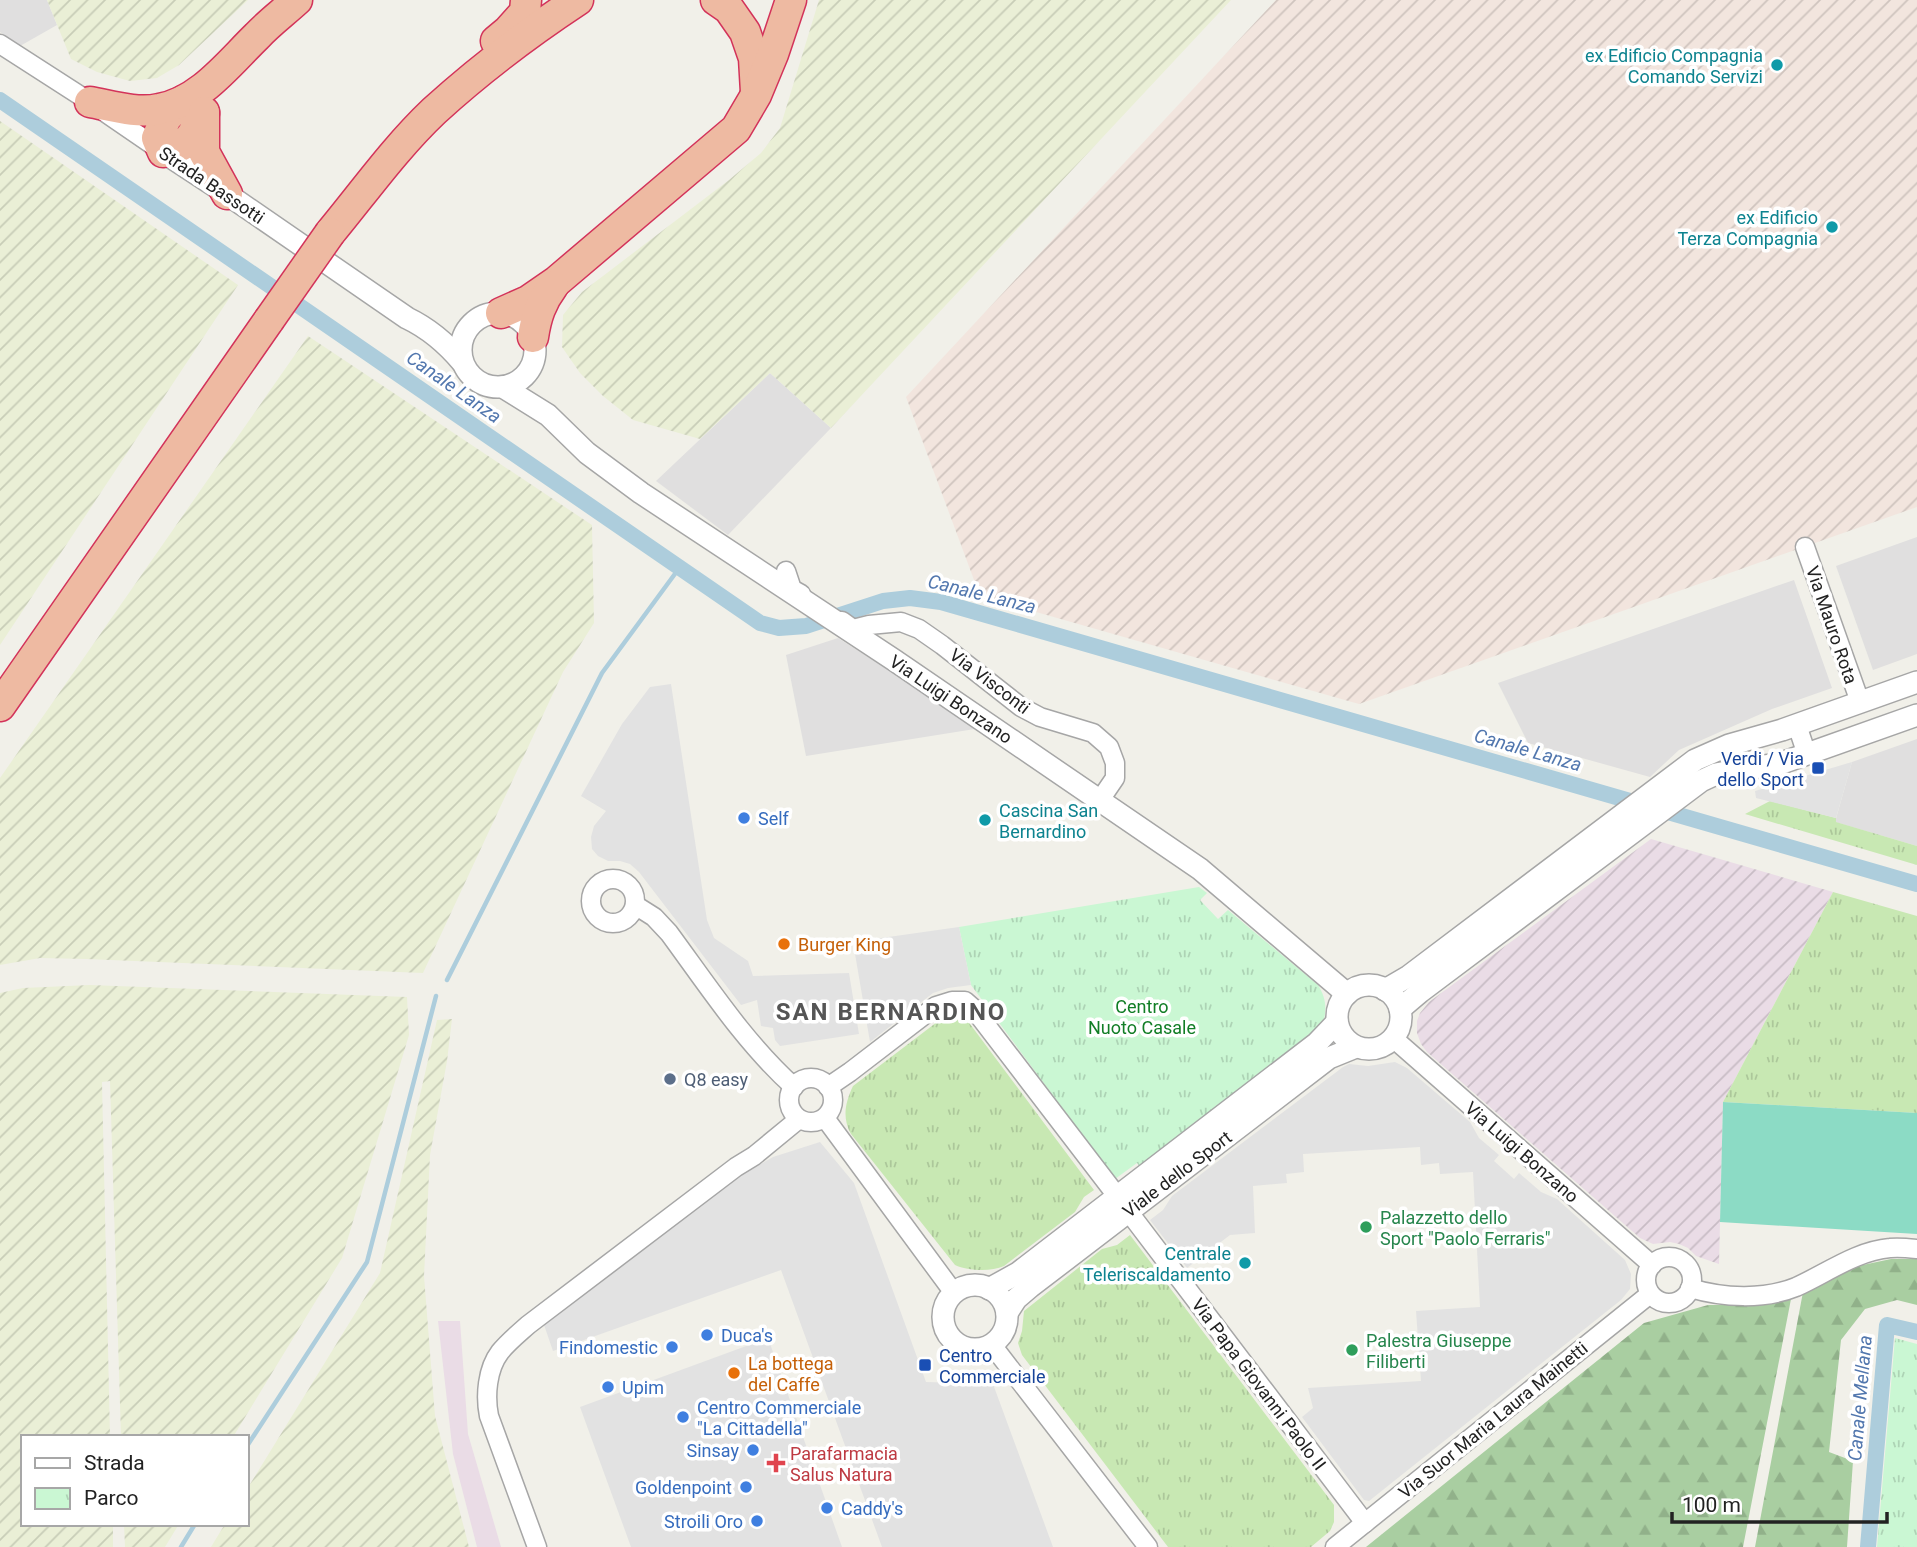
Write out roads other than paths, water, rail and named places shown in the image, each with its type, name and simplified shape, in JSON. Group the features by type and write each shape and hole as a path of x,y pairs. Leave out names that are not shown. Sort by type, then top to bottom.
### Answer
{"highway":[{"path":"163,152 177,150 193,135 193,107 211,83 297,0"},
{"path":"397,151 403,130 435,92 508,31 525,12 526,0"},
{"path":"0,706 330,233 397,151 433,112 482,71 578,0"},
{"path":"397,151 417,141 451,109 536,42 587,7 603,0"},
{"path":"716,0 729,9 745,32 754,58 756,95"},
{"path":"488,317 528,301 557,281 736,129 756,95 791,0"},
{"path":"90,102 126,109 193,107"},
{"path":"193,107 204,152 227,194"},
{"path":"533,337 536,317 544,298 557,281"}],"street":[{"name":"Strada Bassotti","path":"0,44 424,327 444,342 462,362"},
{"path":"424,327 450,327 488,317 511,315 520,320 533,337 536,349 534,362 528,373 513,385 490,387 478,382 468,373 462,362 462,340 467,330 488,317"},
{"name":"Via Luigi Bonzano","path":"528,373 548,415"},
{"name":"Via Luigi Bonzano","path":"503,387 548,415 587,453 641,493 894,660 1200,869 1347,994"},
{"name":"Via Mauro Rota","path":"1805,547 1860,702"},
{"name":"Via Visconti","path":"786,571 792,589 853,629 901,622 919,629 1021,706 1040,717 1093,733 1109,747 1115,763 1115,779 1100,800"},
{"path":"1385,990 1409,976 1695,760 1729,745 1797,725 1917,682"},
{"path":"1400,1009 1701,781 1716,775 1779,764 1917,715"},
{"path":"1797,725 1807,755"},
{"path":"635,905 654,917 669,933 753,1045 794,1087"},
{"path":"1376,986 1385,990 1400,1009 1398,1030 1385,1045 1376,1049 1356,1047 1340,1032 1337,1012 1341,1002 1356,988 1376,986"},
{"name":"Via Papa Giovanni Paolo II","path":"828,1087 936,1006 952,1001 965,1001 1365,1523"},
{"name":"Viale dello Sport","path":"1007,1313 1016,1299 1123,1204 1317,1044 1337,1022"},
{"name":"Via Luigi Bonzano","path":"1393,1038 1652,1265"},
{"name":"Viale dello Sport","path":"989,1289 1123,1204 1329,1058 1356,1047"},
{"path":"811,1079 824,1082 828,1087 832,1093 833,1106 825,1118 812,1122 799,1119 794,1114 789,1101 794,1087 811,1079"},
{"path":"825,1118 954,1293"},
{"path":"537,1547 486,1402 489,1377 498,1354 539,1317 754,1156 799,1119"},
{"path":"1690,1288 1706,1293 1752,1296 1775,1293 1795,1287 1854,1257 1889,1248 1917,1249"},
{"path":"1665,1257 1681,1260 1690,1272 1690,1288 1682,1299 1669,1303 1650,1294 1646,1279 1652,1265 1658,1260 1665,1257"},
{"path":"971,1286 989,1289 1001,1299 1007,1313 1004,1331 999,1339 985,1348 969,1349 954,1342 943,1321 949,1299 962,1288 971,1286"},
{"name":"Via Suor Maria Laura Mainetti","path":"1335,1547 1650,1294"},
{"path":"992,1345 1148,1547"}],"waterway":[{"name":"Canale Lanza","path":"0,100 760,623 779,628 806,626 883,601 910,598 941,602 1917,884"},
{"path":"447,980 602,673 680,567"},
{"path":"248,1444 367,1262 436,996"},
{"name":"Canale Mellana","path":"1868,1547 1887,1325 1917,1332"},
{"path":"181,1547 194,1526"}],"place":[{"name":"ex Edificio Compagnia Comando Servizi","path":"1777,65"},
{"name":"ex Edificio Terza Compagnia","path":"1832,227"},
{"name":"Verdi / Via dello Sport","path":"1818,768"},
{"name":"Self","path":"744,818"},
{"name":"Cascina San Bernardino","path":"985,820"},
{"name":"Burger King","path":"784,944"},
{"name":"Q8 easy","path":"670,1079"},
{"name":"Palazzetto dello Sport \"Paolo Ferraris\"","path":"1366,1227"},
{"name":"Centrale Teleriscaldamento","path":"1245,1263"},
{"name":"Duca's","path":"707,1335"},
{"name":"Findomestic","path":"672,1347"},
{"name":"Palestra Giuseppe Filiberti","path":"1352,1350"},
{"name":"Centro Commerciale","path":"925,1365"},
{"name":"La bottega del Caffe","path":"734,1373"},
{"name":"Upim","path":"608,1387"},
{"name":"Centro Commerciale \"La Cittadella\"","path":"683,1417"},
{"name":"Sinsay","path":"753,1450"},
{"name":"Parafarmacia Salus Natura","path":"776,1463"},
{"name":"Goldenpoint","path":"746,1487"},
{"name":"Caddy's","path":"827,1508"},
{"name":"Stroili Oro","path":"757,1521"}],"district":[{"name":"SAN BERNARDINO","path":"891,1012"}],"park label":[{"name":"Centro Nuoto Casale","path":"1142,1016"}]}
